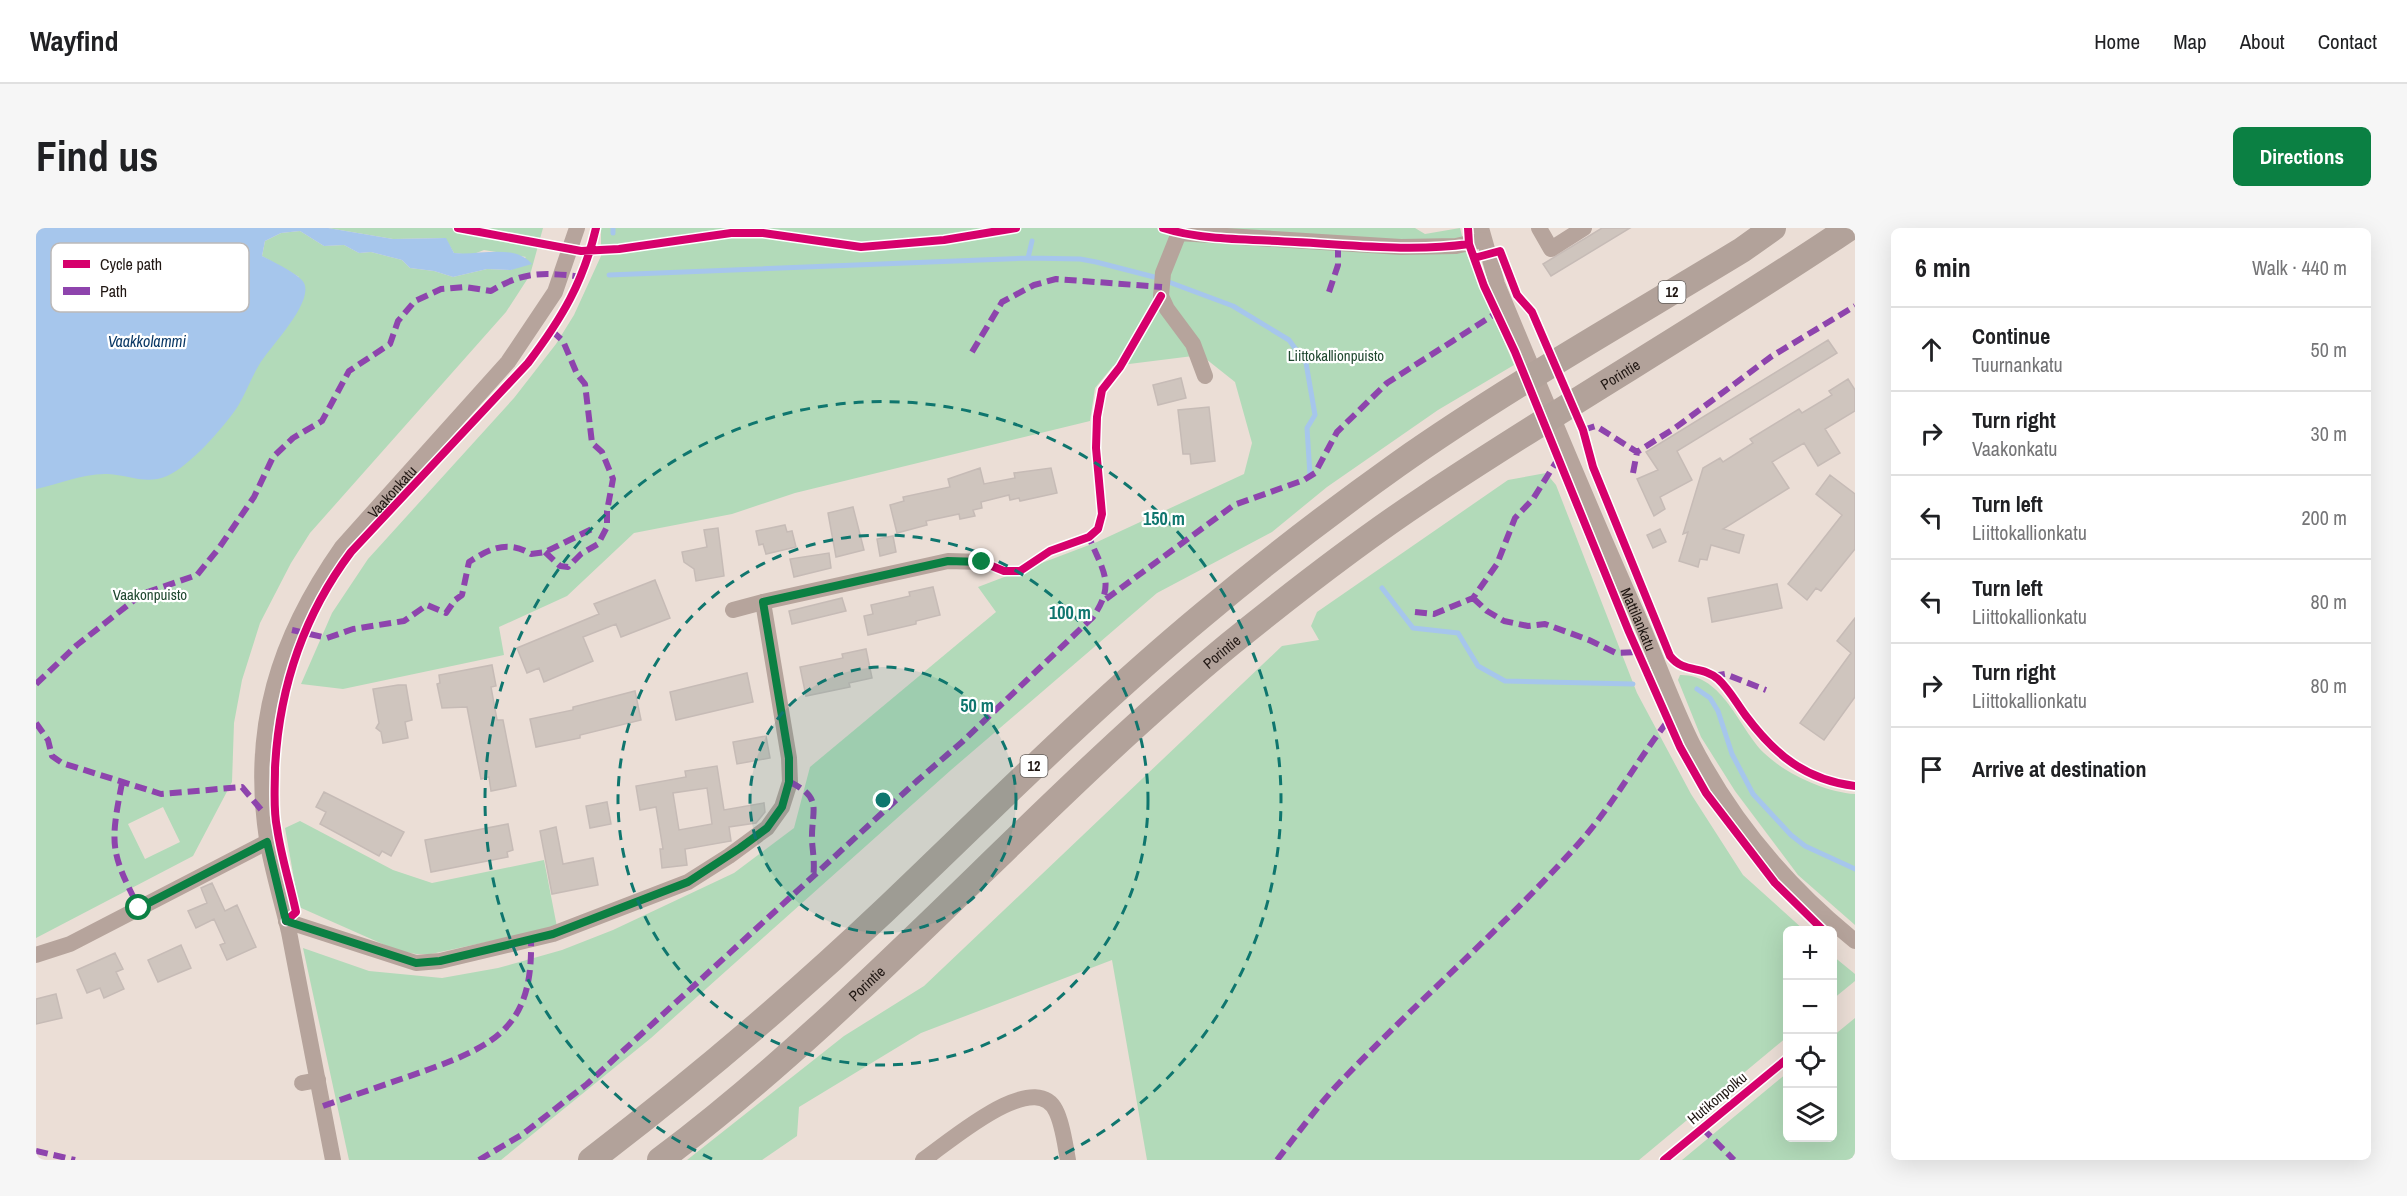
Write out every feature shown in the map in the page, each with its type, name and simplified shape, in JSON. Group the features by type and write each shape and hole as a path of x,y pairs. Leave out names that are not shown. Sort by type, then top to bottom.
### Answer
{"highway":[{"name":"12","path":"591,1160 676,1095 768,1018 1097,708 1202,615 1308,530 1399,464 1499,399 1742,250 1773,228"},
{"name":"Porintie","path":"660,1160 699,1131 795,1049 1126,737 1228,646 1348,552 1423,499 1759,288 1849,228"}],"street":[{"name":"Vaakonkatu","path":"333,1160 310,1082 286,921 267,842 263,812 263,742 270,694 292,630 318,581 342,548 508,362 542,314 563,275 577,228"},
{"path":"1539,228 1551,249 1584,228"},
{"path":"1204,376 1193,344 1167,309 1161,296 1163,279 1179,233 1401,247 1456,246 1483,241"},
{"name":"Mattilankatu","path":"1483,241 1603,540 1692,743 1729,806 1784,878 1855,941"},
{"path":"733,610 948,561 982,562"},
{"path":"286,921 393,958 416,963 440,961 574,927 688,882 729,856 767,828 782,807 789,782 788,749 763,602"},
{"path":"36,955 70,944 267,842"},
{"path":"923,1160 1009,1101 1031,1095 1045,1099 1056,1109 1068,1160"}],"green space":[{"name":"Vaakonpuisto","path":"328,228 543,228 530,275 506,312 310,533 291,563 260,623 242,680 234,723 232,782 193,856 36,938 36,447 245,312 249,312 249,309 299,277 262,256 265,241 281,233 300,231 324,246 344,245 359,253 371,252 402,260 410,268 434,271 453,277 487,269 511,270 526,257 484,250 471,255 454,253 445,238 393,239","holes":["163,807 180,842 145,859 128,824"]},
{"name":"Liittokallionpuisto","path":"601,228 1415,228 1425,234 1460,228 1467,255 1514,365 1438,410 1327,487 1272,532 1157,593 951,770 651,1038 501,1160 349,1160 303,948 369,971 442,978 498,968 562,950 613,930 734,873 794,828 810,767 996,612 978,587 1097,542 1244,474 1252,443 1235,382 1201,355 1113,366 1095,388 1090,421 795,493 732,514 634,533 567,596 499,627 504,655 343,689 301,684 332,613 368,559 514,398 556,344 574,315 601,256"},
{"path":"1546,473 1556,485 1637,693 1691,794 1743,875 1800,926 1783,926 1783,1040 1639,1160 1147,1160 1112,960 921,1033 799,1107 797,1136 762,1160 687,1160 844,1036 924,986 1282,646 1319,640 1311,626 1317,612 1508,480"},
{"path":"1680,675 1695,677 1708,683 1719,692 1764,753 1783,768 1819,786 1855,794 1855,925 1798,875 1735,791 1701,737 1678,680"},
{"path":"300,821 393,870 432,883 544,860 557,927 431,954 396,950 299,907 285,828"},
{"path":"1837,959 1855,974 1855,981 1837,996"},
{"path":"1855,1018 1855,1160 1682,1160 1783,1076 1783,1142 1837,1142 1837,1033"}],"water":[{"name":"Vaakkolammi","path":"36,228 328,228 393,239 446,238 454,253 506,252 516,254 532,264 511,270 487,269 453,277 434,271 410,268 402,260 371,252 359,253 344,245 324,246 300,231 281,233 265,241 262,256 302,280 305,292 303,302 259,365 238,406 206,445 186,464 159,479 144,480 99,474 36,489"}],"building":[{"path":"1602,228 1630,228 1551,276 1543,264"},
{"path":"1828,340 1837,353 1677,451 1692,480 1660,497 1665,509 1654,516 1637,479 1658,470 1646,452"},
{"path":"1181,378 1186,398 1158,405 1153,385"},
{"path":"1848,379 1855,390 1855,411 1825,429 1840,453 1818,466 1804,443 1772,462 1789,488 1723,529 1744,535 1739,553 1711,545 1707,560 1700,559 1698,567 1679,561 1688,532 1683,534 1703,468 1720,458 1723,462 1753,443 1750,439 1799,409 1802,413 1832,395 1829,391"},
{"path":"1209,407 1215,461 1191,464 1190,454 1183,454 1178,410"},
{"path":"980,468 984,484 1015,478 1014,473 1051,468 1057,493 1020,501 1019,498 1010,500 1009,495 981,502 982,508 973,510 975,516 960,519 959,514 926,521 927,525 897,533 890,505 904,501 903,497 950,487 948,479"},
{"path":"1830,475 1855,494 1855,549 1821,591 1816,588 1807,600 1788,584 1842,515 1816,494"},
{"path":"853,507 864,550 836,557 828,513"},
{"path":"785,525 787,532 792,531 796,547 766,554 763,544 759,545 756,531"},
{"path":"718,528 724,576 696,581 694,569 684,562 682,552 707,547 704,530"},
{"path":"1660,529 1666,542 1653,548 1647,535"},
{"path":"893,536 896,552 880,556 877,539"},
{"path":"829,553 831,568 794,577 790,559"},
{"path":"655,580 670,618 621,637 616,624 583,637 593,661 544,682 539,668 527,673 517,648 599,614 594,604"},
{"path":"1777,584 1782,608 1712,622 1708,598"},
{"path":"933,587 940,615 916,621 916,624 868,635 864,616 873,614 871,605 910,596 909,592"},
{"path":"842,598 846,611 792,624 789,611"},
{"path":"1855,618 1855,697 1824,740 1800,723 1851,653 1837,641"},
{"path":"866,649 872,678 849,683 850,687 806,696 800,667 843,658 842,654"},
{"path":"492,665 496,686 491,687 497,720 503,720 516,786 491,791 489,777 481,779 467,707 442,708 437,684 440,683 439,675"},
{"path":"747,673 753,702 676,720 670,692"},
{"path":"406,685 412,720 405,722 408,738 383,743 381,732 376,728 379,723 373,689"},
{"path":"635,691 641,720 580,735 580,738 536,747 530,719 573,710 573,707"},
{"path":"766,736 770,758 737,764 733,742"},
{"path":"717,766 724,810 764,803 765,812 756,823 729,827 731,841 685,849 687,865 662,868 660,849 663,849 656,807 640,810 636,786 686,777 685,771","holes":["707,788 712,824 679,830 673,793"]},
{"path":"324,792 404,832 391,856 382,851 379,856 320,824 326,812 316,807"},
{"path":"607,802 611,824 590,828 586,806"},
{"path":"508,824 513,850 507,852 508,857 431,872 425,840"},
{"path":"556,827 563,864 593,858 598,885 552,894 540,831"},
{"path":"212,883 225,911 237,905 256,947 227,960 220,945 225,943 214,919 196,928 188,911 207,903 201,888"},
{"path":"181,945 191,968 158,982 148,960"},
{"path":"115,953 123,969 116,972 124,989 104,998 100,988 87,993 77,970"},
{"path":"56,994 62,1018 36,1024 36,999"}],"waterway":[{"path":"613,228 613,233"},
{"path":"1028,258 1032,241"},
{"path":"609,275 1028,258 1080,259 1158,278 1233,306 1289,340 1306,363 1315,415 1307,428 1310,475"},
{"path":"1382,588 1413,628 1458,633 1478,666 1505,681 1633,684"},
{"path":"1697,689 1710,698 1718,711 1732,754 1753,794 1791,835 1805,846 1855,869"}],"marked path":[{"path":"1329,292 1338,265 1338,244"},
{"path":"36,684 77,645 142,594 197,575 219,548 254,497 273,457 293,438 322,421 349,371 390,344 398,321 415,301 441,289 465,287 491,291 525,276 557,274 582,277"},
{"path":"972,352 1002,302 1034,285 1056,279 1162,287"},
{"path":"1583,430 1596,426 1637,452 1675,428 1772,356 1855,306"},
{"path":"1106,599 1234,505 1304,480 1315,473 1337,432 1387,383 1498,312"},
{"path":"545,552 560,566 568,567 581,554 598,544 607,527 607,511 613,479 602,452 592,443 585,384 577,374 563,341 552,331"},
{"path":"1633,473 1637,452"},
{"path":"1415,612 1434,614 1473,598 1497,564 1515,518 1533,499 1558,459"},
{"path":"292,630 327,638 353,629 404,621 427,605 446,613 455,600 462,595 469,562 477,557 499,547 515,547 531,554 545,552 594,528"},
{"path":"479,1160 523,1134 587,1084 962,742 1093,617 1100,605 1106,586 1105,577 1089,537"},
{"path":"1473,598 1487,611 1504,621 1528,626 1545,624 1589,640 1616,653 1638,652"},
{"path":"1713,676 1725,674 1766,690"},
{"path":"1277,1160 1310,1117 1375,1046 1523,902 1580,842 1604,813 1668,721"},
{"path":"36,723 48,740 52,756 62,763 161,794 242,787 263,812"},
{"path":"790,782 801,788 812,800 814,813 813,878"},
{"path":"122,783 114,835 115,847 122,873 139,908"},
{"path":"323,1106 427,1070 474,1051 492,1040 507,1027 518,1011 526,992 531,940"},
{"path":"1702,1128 1734,1160"},
{"path":"36,1151 75,1160"}],"cycle path":[{"path":"458,228 581,251 619,249 731,233 763,233 861,247 944,240 1016,228"},
{"path":"286,921 296,912 276,821 277,739 288,682 307,628 334,576 351,552 528,363 540,347 578,283 596,228"},
{"path":"1163,228 1211,237 1361,246 1404,248 1469,244"},
{"path":"1468,228 1469,244 1484,286 1515,352 1629,632 1680,747 1706,793 1775,883 1819,926"},
{"path":"1474,258 1500,251 1517,295 1532,312 1583,430 1593,467 1670,656 1681,665 1706,672 1718,679 1757,730 1780,754 1821,778 1855,786"},
{"path":"982,562 1004,571 1020,571 1050,551 1089,537 1098,529 1102,514 1096,448 1097,417 1102,390 1120,367 1161,296"},
{"name":"Hutikonpolku","path":"1664,1160 1783,1062"}],"route":[{"path":"139,908 267,842 286,921 393,958 416,963 440,961 553,934 620,910 688,882 729,856 767,828 782,807 789,782 789,758 763,602 948,561 982,562"}]}
